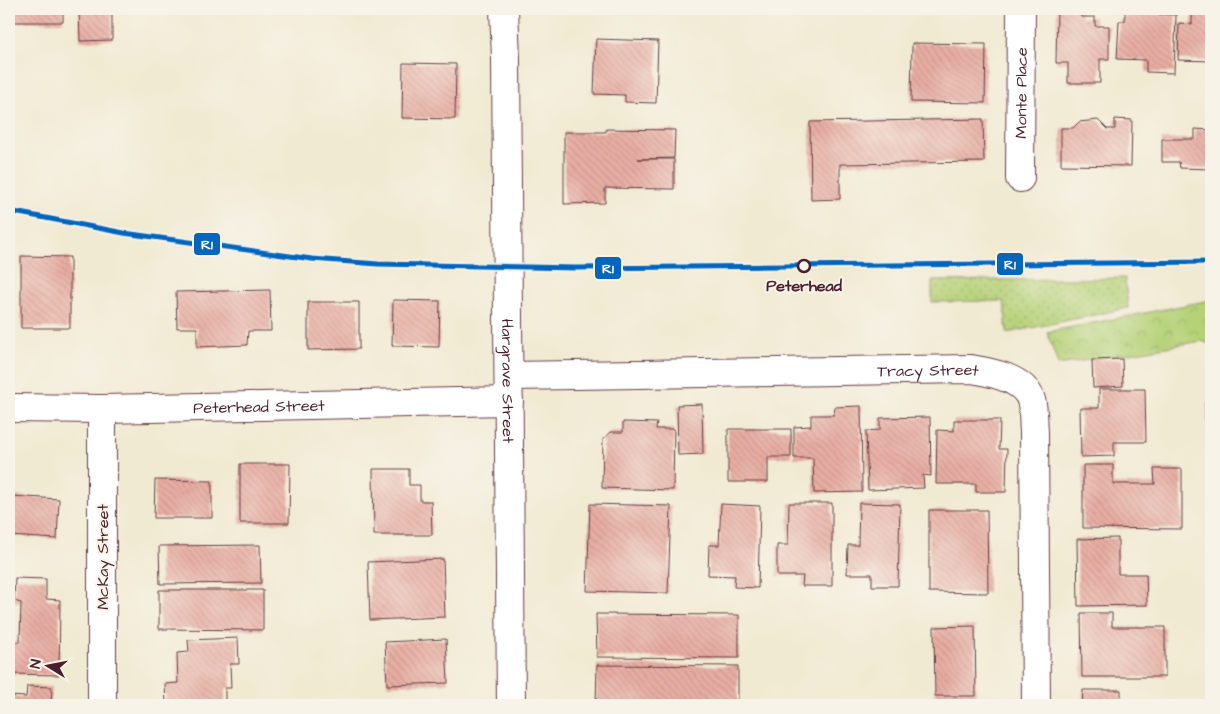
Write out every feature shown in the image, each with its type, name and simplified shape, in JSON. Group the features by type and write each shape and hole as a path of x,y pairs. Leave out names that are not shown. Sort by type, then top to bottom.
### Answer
{"street":[{"name":"Hargrave Street","path":"504,9 512,705"},
{"name":"Hargrave Street","path":"506,59 514,9"},
{"name":"Monte Place","path":"1020,178 1021,9"},
{"name":"Tracy Street","path":"509,388 970,369 998,373 1021,386 1031,399 1034,432 1036,705"},
{"name":"Peterhead Street","path":"9,408 102,409 509,388"},
{"name":"McKay Street","path":"102,409 102,705"}],"green space":[{"path":"1125,278 1128,308 1007,333 1004,301 932,302 932,281"},
{"path":"1211,300 1211,345 1202,341 1058,365 1047,332"}],"building":[{"path":"9,9 63,9 63,22 9,22"},
{"path":"79,9 112,9 112,40 80,41"},
{"path":"1057,9 1080,9 1081,17 1095,17 1095,26 1109,26 1109,59 1100,59 1100,83 1068,83 1068,63 1056,63"},
{"path":"1125,9 1152,9 1152,14 1176,15 1174,73 1146,72 1146,60 1117,59 1119,21 1125,21"},
{"path":"1192,9 1211,9 1211,61 1178,60 1179,23 1192,24"},
{"path":"596,39 658,41 656,103 625,102 625,95 594,94"},
{"path":"912,43 986,44 985,103 911,102"},
{"path":"403,63 456,64 455,119 402,118"},
{"path":"983,119 984,162 840,164 840,199 811,200 810,122"},
{"path":"1115,119 1132,120 1131,166 1061,165 1061,128 1073,128 1079,122 1098,120 1107,129 1115,129"},
{"path":"606,129 675,130 674,158 638,159 674,159 674,189 605,188 605,203 564,204 564,132 606,132"},
{"path":"1195,129 1211,130 1211,169 1180,168 1179,162 1162,162 1162,139 1195,139"},
{"path":"21,256 70,257 70,328 21,328"},
{"path":"270,290 271,331 248,331 247,345 197,347 197,328 177,328 176,292"},
{"path":"393,300 440,301 439,347 392,346"},
{"path":"308,302 359,302 359,349 308,350"},
{"path":"1122,359 1123,386 1093,388 1092,360"},
{"path":"1099,389 1145,389 1146,442 1114,442 1114,456 1081,457 1080,408 1099,408"},
{"path":"1207,403 1211,403 1211,452 1207,452"},
{"path":"702,404 703,454 678,455 677,405"},
{"path":"861,406 862,492 814,493 813,458 794,458 794,427 811,426 811,415 834,415 835,407"},
{"path":"930,417 931,476 923,475 924,488 868,490 866,431 880,430 880,418"},
{"path":"954,420 1000,420 999,449 1007,449 1006,492 976,492 976,484 936,484 937,430 954,431"},
{"path":"623,422 657,423 656,429 674,429 673,490 602,488 603,439 611,432 623,432"},
{"path":"728,429 791,429 791,457 768,457 768,482 728,482"},
{"path":"240,464 290,464 289,523 240,523"},
{"path":"1083,465 1113,465 1113,484 1155,484 1154,469 1182,469 1182,529 1083,528"},
{"path":"373,469 409,469 409,485 420,485 420,501 431,501 432,535 374,535"},
{"path":"155,480 212,481 212,518 154,518"},
{"path":"11,496 59,499 57,539 9,536"},
{"path":"789,503 832,503 832,586 802,586 803,576 777,576 777,545 788,545"},
{"path":"859,503 900,504 898,586 872,586 872,574 847,574 848,545 858,545"},
{"path":"590,504 671,506 668,593 587,591"},
{"path":"721,504 760,506 758,588 734,587 735,576 708,575 709,545 719,545"},
{"path":"929,510 987,510 988,593 929,592"},
{"path":"1118,538 1118,574 1146,574 1147,605 1078,606 1077,539"},
{"path":"260,545 261,583 160,584 159,546"},
{"path":"443,559 445,617 370,620 368,562"},
{"path":"15,578 46,579 46,599 60,600 59,675 9,674 9,642 20,642 21,603 14,601"},
{"path":"159,590 263,590 263,630 159,629"},
{"path":"1081,613 1112,613 1112,627 1165,627 1165,677 1082,677"},
{"path":"596,614 739,615 739,658 597,657"},
{"path":"975,626 976,696 935,696 934,627"},
{"path":"238,638 239,664 230,664 231,688 225,688 225,705 166,705 165,684 178,683 177,653 189,652 188,640"},
{"path":"446,639 448,683 387,685 385,642"},
{"path":"597,665 738,666 738,705 596,705"},
{"path":"27,686 52,687 51,705 9,705 9,696 26,697"},
{"path":"1083,690 1121,690 1121,705 1082,705"}],"transit line":[{"name":"R1","path":"9,211 124,233 312,259 378,264 576,268 1211,262"}],"place":[{"name":"Peterhead","path":"804,266"}]}
